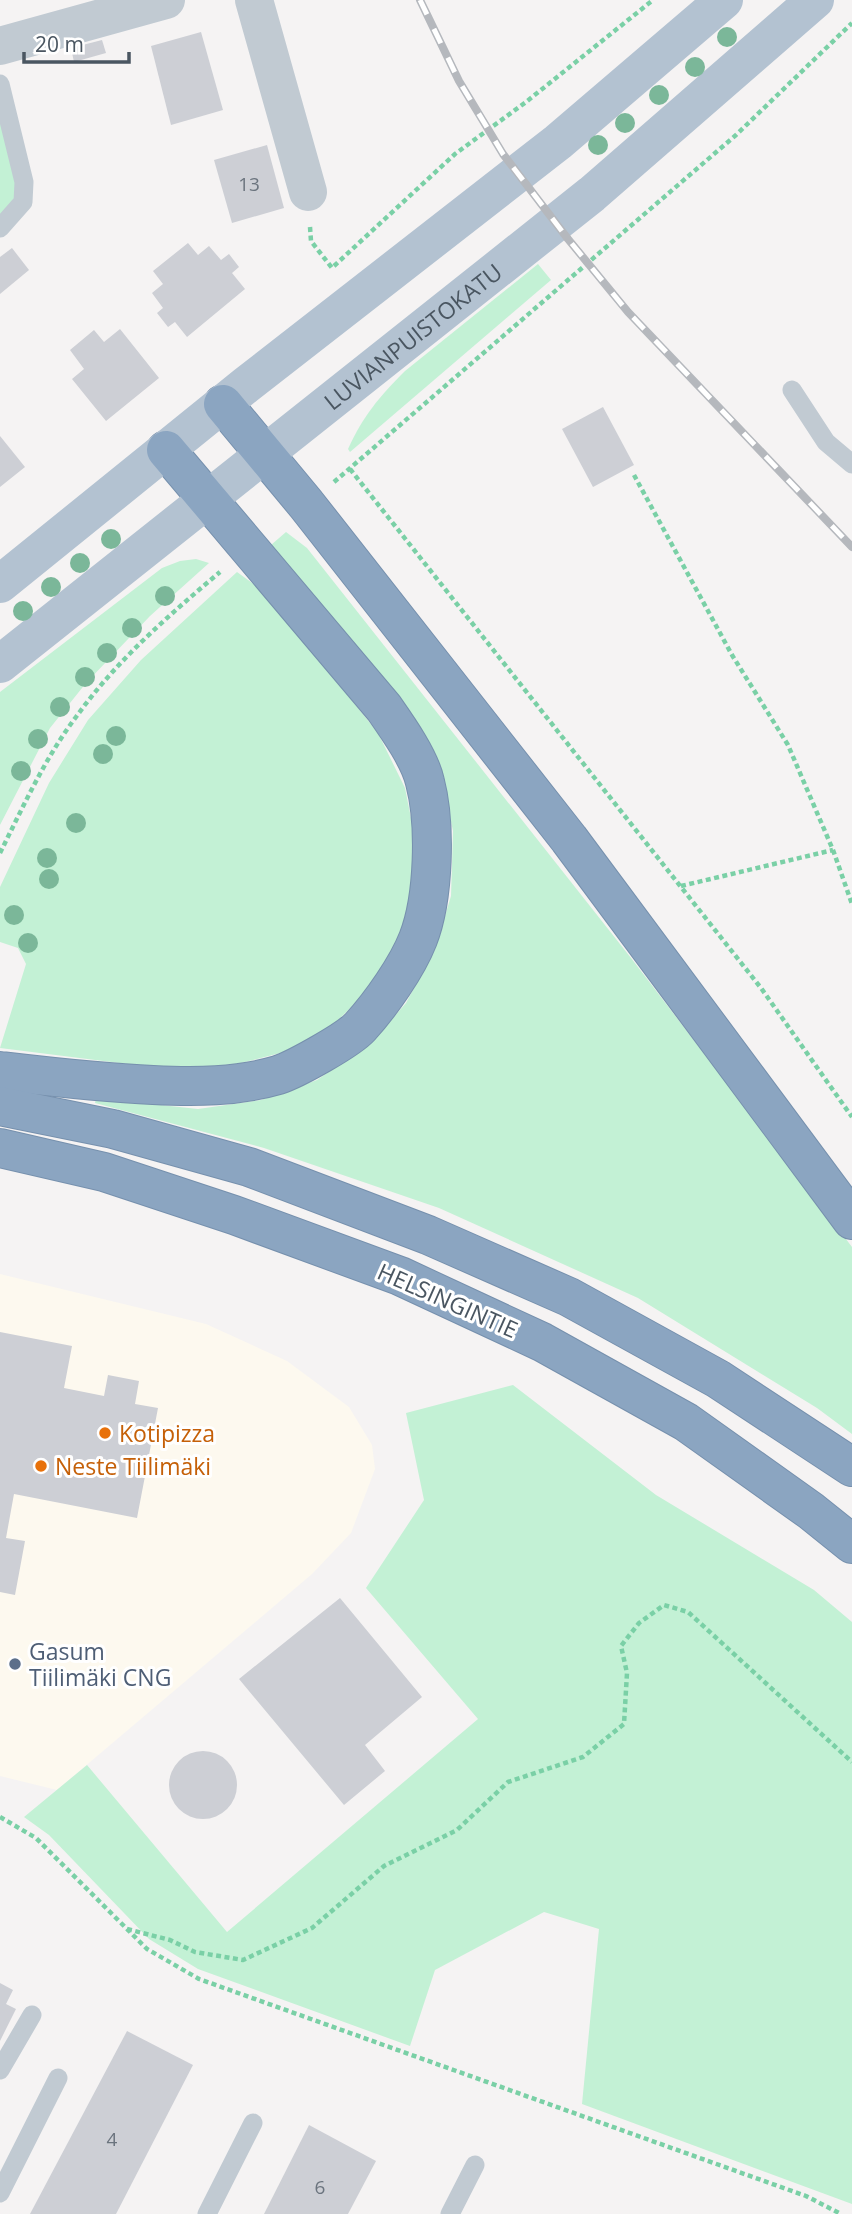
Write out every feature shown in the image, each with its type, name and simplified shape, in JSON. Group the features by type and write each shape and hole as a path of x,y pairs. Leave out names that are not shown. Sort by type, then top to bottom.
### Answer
{"highway":[{"path":"223,404 306,504 569,839 852,1220"},
{"path":"0,1071 96,1083 183,1086 233,1085 280,1074 315,1057 359,1029 392,987 418,939 430,889 432,836 425,780 404,737 384,708 166,450"},
{"path":"0,1106 113,1129 249,1167 428,1235 569,1297 718,1379 852,1468"},
{"name":"HELSINGINTIE","path":"0,1148 104,1172 234,1215 400,1276 542,1342 686,1422 811,1511 852,1544"}],"main road":[{"path":"0,584 223,404 558,142 724,0"},
{"name":"LUVIANPUISTOKATU","path":"0,664 592,194 815,0"}],"street":[{"path":"0,46 166,0"},
{"path":"254,0 308,192"}],"lane":[{"path":"0,84 24,183 23,202 0,228"},
{"path":"792,390 826,442 852,464"},
{"path":"0,2070 32,2015"},
{"path":"0,2193 58,2078"},
{"path":"207,2214 253,2123"},
{"path":"450,2214 475,2165"}],"path":[{"path":"311,241 332,268 455,154 526,102 653,0"},
{"path":"306,504 736,135 852,23"},
{"path":"350,469 761,988 852,1117"},
{"path":"634,475 732,655 788,745 833,850 852,904"},
{"path":"0,853 41,773 75,717 116,669 160,624 247,548"},
{"path":"681,887 833,850"},
{"path":"127,1929 170,1940 195,1952 243,1960 312,1928 384,1866 457,1829 508,1782 583,1756 624,1724 627,1673 621,1646 639,1623 664,1605 688,1612 852,1762"},
{"path":"0,1816 36,1838 147,1949 199,1979 806,2196 841,2214"}],"shaded area":[{"path":"0,1274 206,1324 287,1361 349,1407 372,1445 375,1469 351,1533 312,1574 57,1790 0,1776"}],"green space":[{"path":"0,84 24,182 0,228"},
{"path":"538,264 551,280 350,452 348,449 366,417 379,398 405,371"},
{"path":"286,532 307,548 631,958 852,1247 852,1434 817,1408 638,1298 439,1208 264,1148 95,1103 96,1098 198,1109 261,1100 317,1080 372,1042 406,1003 435,949 451,896 453,831 439,768 413,719 271,545"},
{"path":"196,559 209,563 150,616 86,683 50,728 0,825 0,692 162,568 180,561"},
{"path":"237,572 266,593 378,733 405,788 416,843 414,894 398,944 373,986 334,1024 292,1050 229,1066 167,1069 0,1048 26,964 18,948 0,942 0,887 49,783 88,720 141,660"},
{"path":"513,1385 656,1495 814,1590 852,1622 852,2204 582,2104 599,1929 544,1912 435,1970 410,2046 198,1969 149,1939 49,1835 24,1817 87,1765 227,1932 478,1719 366,1588 424,1500 406,1413"}],"building":[{"path":"201,32 223,110 171,125 151,46"},
{"path":"102,40 106,53 74,62 71,48"},
{"path":"267,145 284,208 232,223 214,160"},
{"path":"188,243 198,255 209,246 221,260 229,254 239,267 232,273 245,289 187,337 175,322 168,327 157,313 163,308 152,293 163,284 153,271"},
{"path":"12,248 29,270 0,294 0,257"},
{"path":"120,329 159,378 106,421 72,379 84,369 70,350 94,330 104,342"},
{"path":"603,407 634,465 593,487 562,429"},
{"path":"0,436 25,467 0,487"},
{"name":"Neste Tiilimäki","path":"0,1332 72,1346 64,1388 104,1396 108,1375 139,1381 135,1404 158,1408 137,1518 14,1494 6,1538 25,1541 15,1595 0,1592"},
{"path":"340,1598 422,1697 365,1745 385,1771 344,1805 239,1679"},
{"path":"203,1751 216,1754 227,1761 234,1772 237,1785 234,1798 227,1809 216,1816 203,1819 190,1816 179,1809 172,1798 169,1785 172,1772 179,1761 190,1754"},
{"path":"0,1983 13,1990 6,2004 16,2009 0,2041"},
{"path":"127,2031 193,2065 116,2214 30,2214"},
{"path":"309,2125 376,2161 348,2214 264,2214"}],"railway":[{"path":"420,0 459,81 503,154 568,239 628,312 852,547"}],"place":[{"name":"Kotipizza","path":"105,1433"},
{"name":"Neste Tiilimäki","path":"41,1466"},
{"name":"Gasum Tiilimäki CNG","path":"15,1664"}]}
